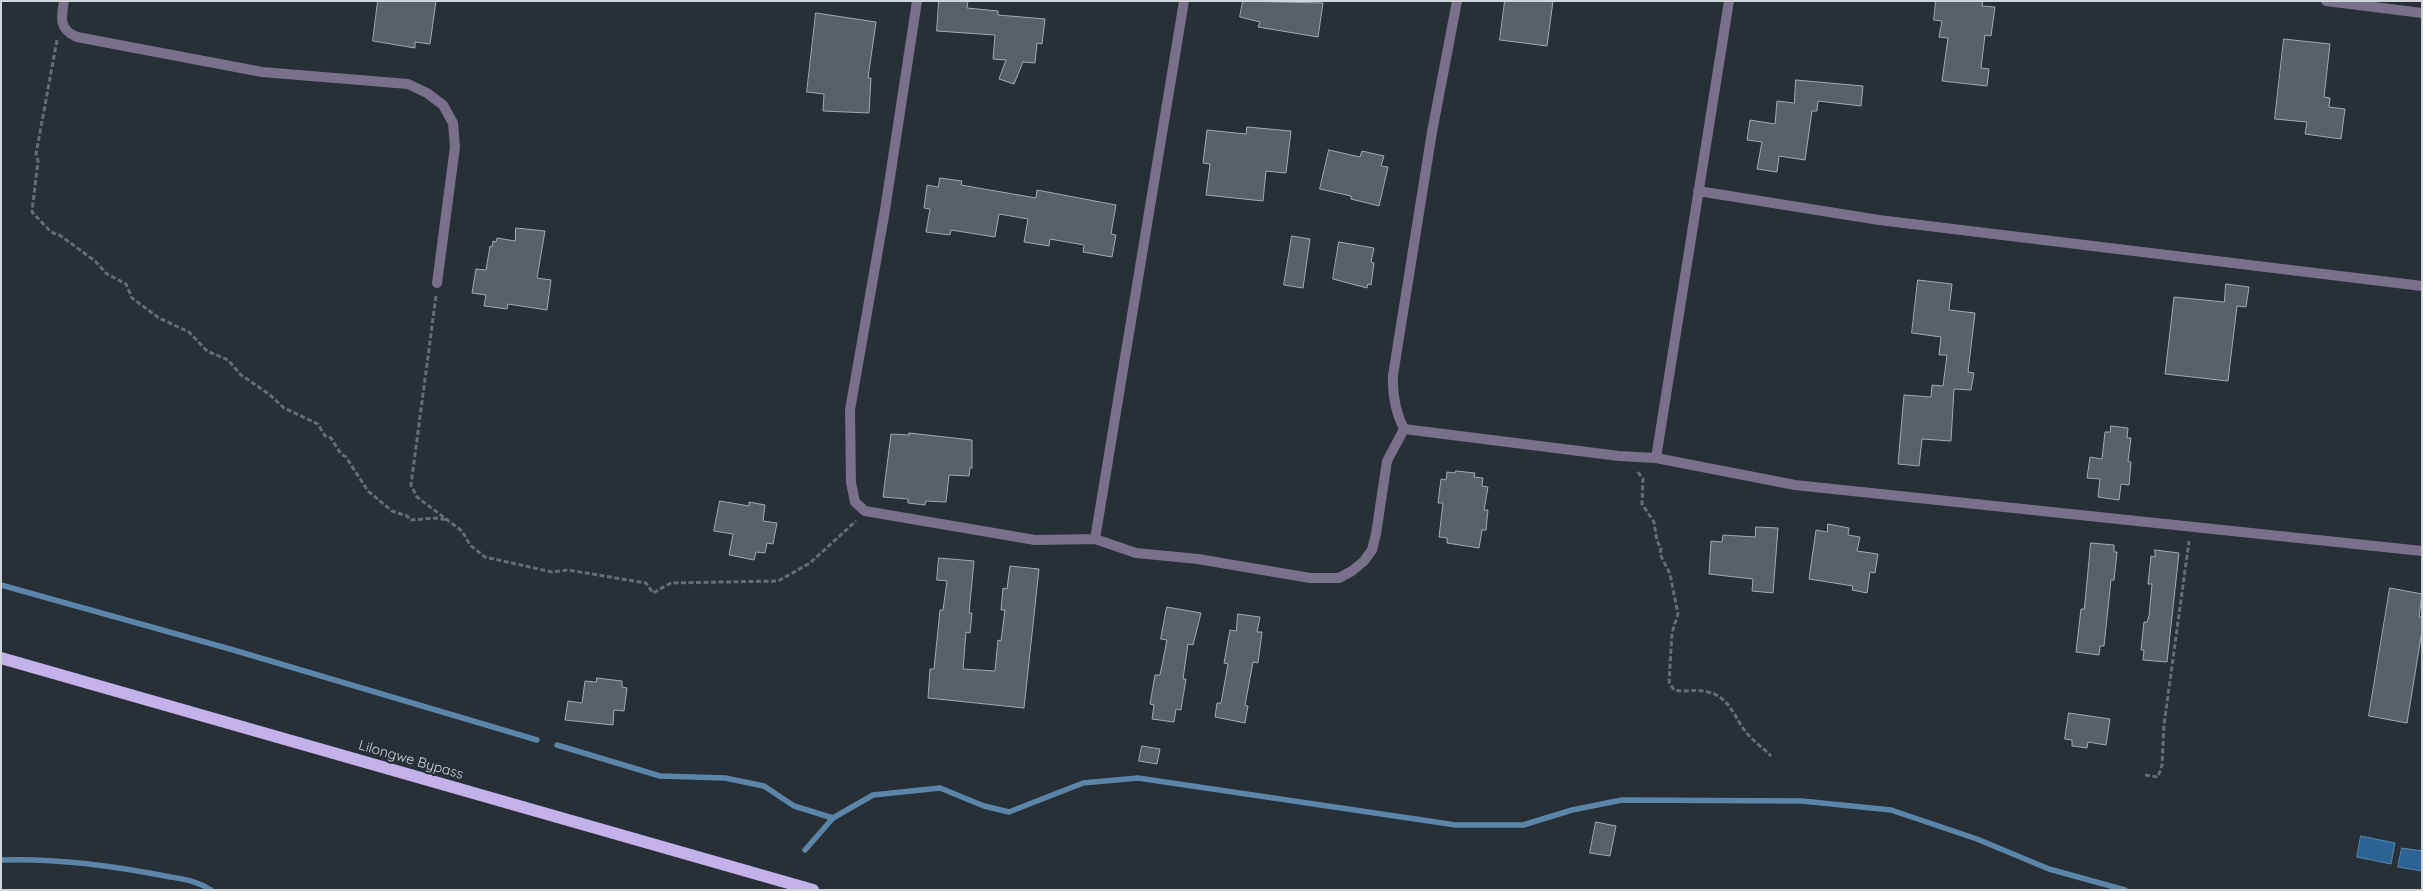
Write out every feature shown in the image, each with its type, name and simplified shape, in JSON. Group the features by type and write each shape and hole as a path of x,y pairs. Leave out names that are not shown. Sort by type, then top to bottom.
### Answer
{"main road":[{"name":"Lilongwe Bypass","path":"1,658 813,890"}],"street":[{"path":"64,1 61,20 63,28 77,37 262,72 408,84 427,93 443,105 453,123 456,147 437,283"},
{"path":"917,1 885,210 850,410 851,482 855,502 865,510 1034,540 1095,539 1136,553 1198,559 1310,578 1339,578 1352,571 1372,550 1387,461 1404,429"},
{"path":"1095,539 1184,1"},
{"path":"1404,429 1397,415 1392,394 1393,375 1432,132 1456,1"},
{"path":"1656,458 1729,1"},
{"path":"2326,1 2422,13"},
{"path":"1698,191 1879,220 2422,286"},
{"path":"1404,429 1619,456 1656,458 1795,484 2422,551"}],"path":[{"path":"61,20 36,154 38,161 32,212 51,232 62,236 95,261 107,274 126,284 132,298 159,318 189,332 207,351 228,360 241,375 269,394 284,408 318,424 325,436 331,438 346,457 358,479 392,511 407,516 410,520 436,518 448,520"},
{"path":"437,283 411,485 417,497 462,531 470,546 486,557 552,572 568,570 646,583 653,593 671,583 778,581 810,563 849,528 865,510"},
{"path":"1619,456 1637,470 1643,478 1642,504 1654,522 1657,541 1661,548 1660,554 1670,574 1678,614 1672,633 1669,682 1674,690 1683,692 1696,689 1711,692 1722,699 1734,710 1745,731 1771,756"},
{"path":"2145,775 2158,777 2162,765 2164,725 2191,525"}],"water":[{"path":"2361,836 2395,843 2391,864 2357,857"},
{"path":"2402,848 2422,851 2422,871 2398,867"}],"building":[{"path":"378,1 436,1 430,44 415,42 415,48 373,41"},
{"path":"939,1 968,1 967,8 998,11 998,15 1045,19 1042,44 1037,43 1035,63 1023,62 1014,84 999,79 1006,60 993,59 995,35 937,31"},
{"path":"1243,1 1323,3 1318,37 1258,27 1260,22 1240,17"},
{"path":"1505,1 1553,1 1547,46 1500,40"},
{"path":"1936,1 1983,1 1982,6 1995,7 1991,36 1985,35 1981,68 1989,69 1987,86 1942,81 1948,38 1939,37 1942,21 1934,20"},
{"path":"816,13 876,22 868,78 871,78 869,113 823,111 824,94 807,92"},
{"path":"2284,39 2330,44 2324,97 2330,98 2329,107 2345,109 2341,139 2305,134 2307,122 2275,119"},
{"path":"1796,80 1863,86 1861,106 1818,101 1817,111 1812,111 1805,160 1779,156 1777,172 1757,169 1762,142 1747,140 1750,120 1775,124 1777,101 1794,103"},
{"path":"1247,127 1291,131 1286,173 1266,171 1263,201 1206,195 1210,164 1203,163 1207,130 1246,134"},
{"path":"1329,150 1360,157 1362,151 1384,156 1381,166 1388,167 1379,206 1351,199 1351,196 1320,189"},
{"path":"940,178 962,181 961,185 1036,198 1037,190 1116,205 1111,234 1116,235 1112,257 1083,252 1084,245 1050,239 1049,246 1024,242 1028,219 999,214 995,237 951,230 950,235 926,232 930,209 924,208 927,185 938,187"},
{"path":"516,228 545,231 537,278 551,280 547,310 508,304 507,309 484,306 486,295 472,293 476,269 486,270 490,246 492,247 493,241 496,242 497,238 515,241"},
{"path":"1292,236 1310,239 1303,288 1284,285"},
{"path":"1339,242 1374,248 1371,262 1374,263 1371,285 1368,284 1367,288 1333,279"},
{"path":"1918,280 1952,284 1949,310 1975,313 1968,372 1974,373 1971,390 1954,389 1951,441 1922,439 1919,466 1898,464 1904,395 1931,397 1932,385 1943,386 1947,355 1939,355 1941,337 1912,333"},
{"path":"2226,284 2249,287 2246,307 2237,306 2228,381 2165,374 2174,297 2224,302"},
{"path":"2111,426 2128,428 2127,438 2131,438 2128,461 2131,462 2129,485 2121,484 2119,500 2098,497 2100,479 2087,478 2090,457 2102,459 2105,432 2110,432"},
{"path":"909,433 972,440 972,468 970,468 969,476 949,475 946,502 926,501 925,505 908,503 908,499 883,497 891,434 909,435"},
{"path":"1456,471 1475,473 1474,477 1483,478 1482,486 1488,487 1484,510 1488,510 1486,530 1482,530 1479,548 1447,543 1447,538 1439,537 1443,503 1438,503 1441,479 1446,480 1447,472 1455,473"},
{"path":"720,501 749,506 749,502 765,505 763,521 777,523 773,544 767,543 765,553 756,552 754,560 729,555 733,534 714,531"},
{"path":"1828,524 1849,528 1848,535 1860,537 1857,551 1878,554 1875,573 1870,572 1867,593 1852,590 1853,586 1809,579 1816,530 1827,532"},
{"path":"1756,527 1778,528 1773,593 1752,591 1753,579 1709,574 1711,541 1722,542 1723,535 1755,537"},
{"path":"2091,543 2114,545 2114,552 2117,552 2114,580 2111,580 2104,646 2100,646 2099,655 2076,652 2081,609 2084,609"},
{"path":"2155,550 2179,553 2167,662 2143,660 2144,650 2141,650 2144,622 2147,622 2149,616 2152,584 2148,584 2151,556 2155,557"},
{"path":"939,558 974,561 969,613 972,613 970,633 966,632 963,669 995,671 998,640 1001,641 1005,610 1001,610 1003,588 1007,589 1010,566 1039,569 1024,708 928,698 930,669 934,669 940,610 943,610 947,581 937,580"},
{"path":"2390,588 2422,594 2419,617 2422,617 2422,631 2407,723 2369,716"},
{"path":"1167,607 1201,613 1193,645 1188,644 1183,679 1186,679 1181,710 1176,709 1174,722 1152,719 1154,705 1150,704 1155,675 1160,675 1167,640 1161,639"},
{"path":"1238,614 1260,617 1257,632 1262,632 1258,663 1253,662 1245,705 1248,706 1245,723 1215,717 1217,703 1221,703 1228,664 1224,663 1230,630 1236,631"},
{"path":"597,678 622,681 622,687 627,688 624,711 614,710 613,725 565,720 568,701 582,703 585,681 596,682"},
{"path":"2069,713 2110,719 2106,745 2088,742 2087,748 2072,746 2072,740 2065,739"},
{"path":"1142,746 1160,749 1157,764 1139,761"},
{"path":"1596,822 1616,826 1610,856 1590,853"}],"waterway":[{"path":"1,585 230,649 537,740"},
{"path":"557,745 660,776 725,778 764,786 794,806 833,818"},
{"path":"805,850 833,818 873,795 940,788 984,806 1009,812 1083,783 1138,778 1456,825 1523,825 1572,810 1622,800 1802,801 1891,810 1977,839 2049,869 2125,890"},
{"path":"1,860 41,860 101,865 186,880 211,890"}]}
